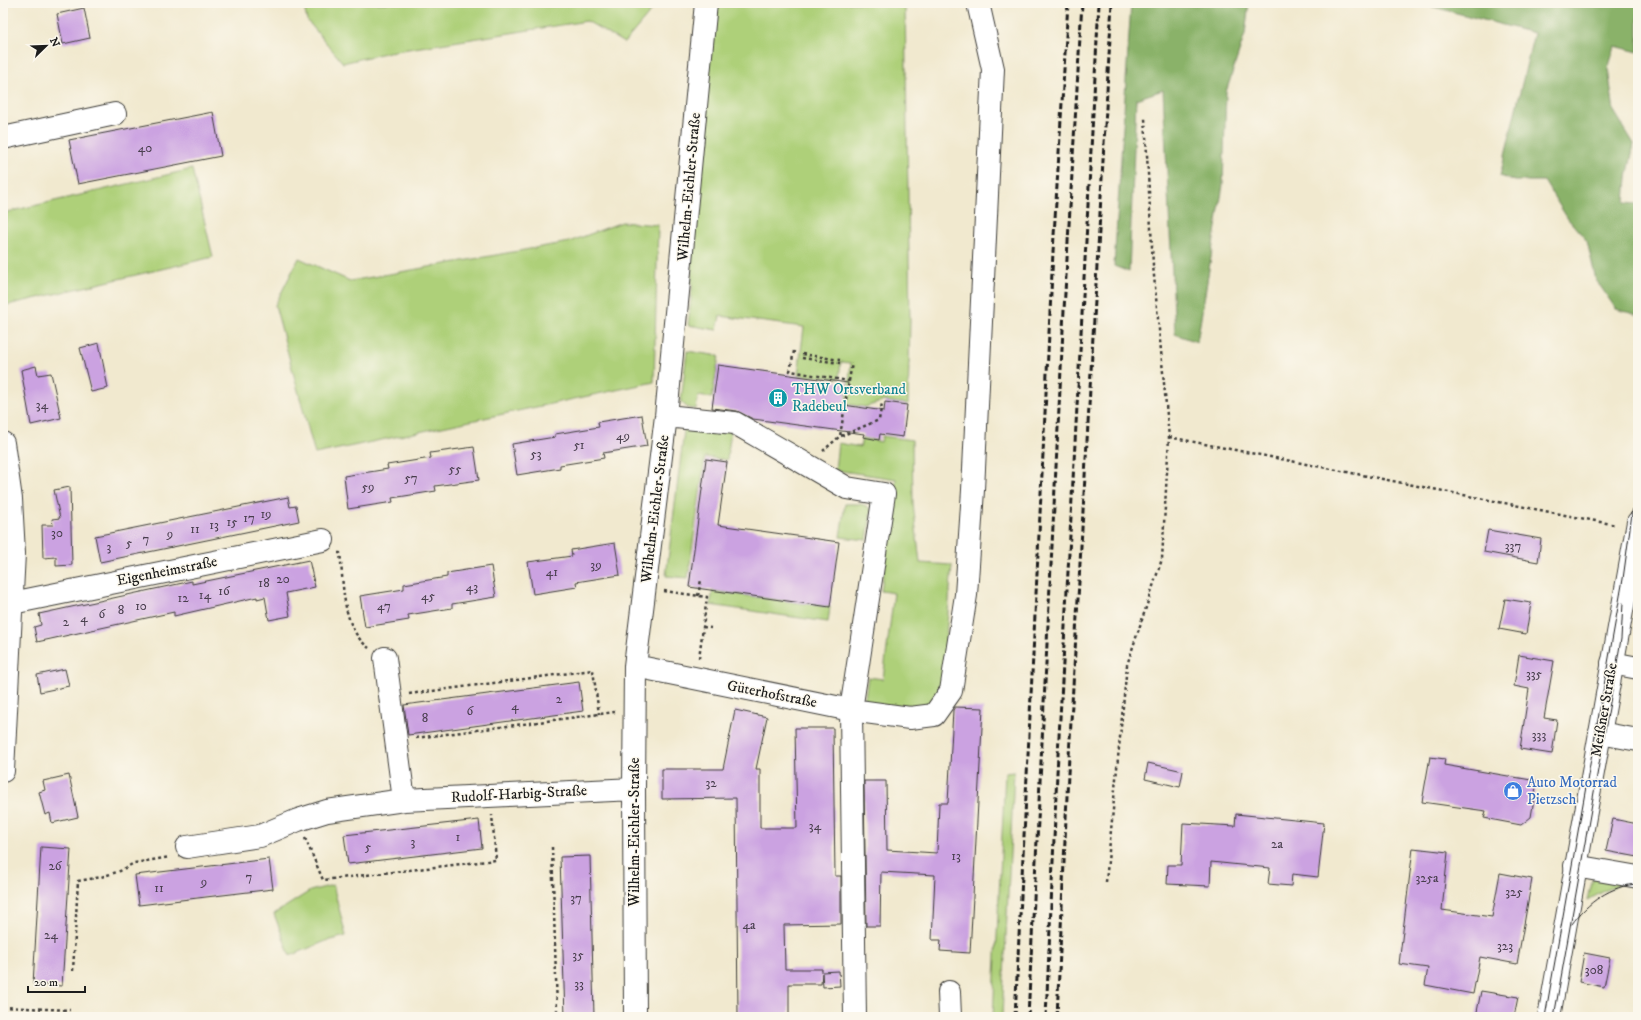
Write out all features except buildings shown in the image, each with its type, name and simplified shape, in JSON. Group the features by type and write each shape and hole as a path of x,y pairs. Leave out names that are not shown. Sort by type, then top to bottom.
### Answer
{"street":[{"name":"Wilhelm-Eichler-Straße","path":"635,1017 635,666 666,416 706,3"},
{"name":"Güterhofstraße","path":"635,666 851,710 910,718 934,715 951,691 966,595 973,490 993,68 978,3"},
{"path":"3,138 115,114"},
{"path":"666,416 734,423 847,488 884,494 851,710 855,1017"},
{"path":"3,443 11,500 14,553 3,771"},
{"name":"Meißner Straße","path":"1549,1017 1637,526"},
{"name":"Eigenheimstraße","path":"12,603 323,540"},
{"path":"385,658 404,800"},
{"path":"1612,663 1638,668"},
{"path":"1600,733 1638,740"},
{"name":"Rudolf-Harbig-Straße","path":"187,847 260,836 298,820 327,811 404,800 490,794 634,788"},
{"path":"1575,866 1638,877"},
{"path":"949,992 950,1017"}],"path":[{"path":"1106,882 1127,665 1162,559 1169,437 1153,265 1145,118"},
{"path":"794,351 790,371 849,381"},
{"path":"802,356 840,361"},
{"path":"840,436 852,363"},
{"path":"807,465 840,436 878,420 882,403"},
{"path":"1169,437 1637,526"},
{"path":"340,553 348,618 355,634 364,644 385,658"},
{"path":"698,596 701,580"},
{"path":"645,588 707,597 696,679"},
{"path":"703,627 711,628"},
{"path":"390,697 593,670 599,714 396,741"},
{"path":"298,820 323,880 496,860 490,794"},
{"path":"73,970 78,880 107,875 134,863 184,854 187,847"},
{"path":"552,847 557,1010"},
{"path":"3,1007 70,1010"}],"green space":[{"path":"303,3 658,3 624,43 587,21 389,52 343,63 307,20"},
{"path":"714,3 905,3 910,321 908,404 884,401 865,407 846,404 851,363 841,362 839,378 798,375 804,327 720,316 717,330 688,325 692,289 691,248"},
{"path":"1131,3 1249,3 1245,34 1226,92 1223,185 1197,342 1175,334 1163,90 1136,99 1129,272 1114,266"},
{"path":"1418,3 1638,3 1638,52 1615,46 1608,69 1614,111 1634,144 1627,178 1625,203 1638,204 1638,315 1616,309 1596,280 1587,241 1568,219 1544,181 1515,181 1500,176 1534,33"},
{"path":"192,169 213,257 3,306 3,213"},
{"path":"622,222 658,225 654,382 315,454 275,305 299,258 350,281 569,242"},
{"path":"687,351 719,356 712,398 698,396 696,409 688,408 681,402"},
{"path":"685,423 731,430 727,460 705,457 688,578 666,576"},
{"path":"882,436 912,440 913,503 920,563 952,565 941,697 931,709 864,704 868,677 883,679 894,593 881,591 896,479 835,470 838,443 860,447 862,438 881,442"},
{"path":"845,504 867,506 871,511 867,540 840,537"},
{"path":"713,591 830,607 828,622 710,605"},
{"path":"1014,772 1002,1017 993,1017 1005,773"},
{"path":"1593,878 1621,882 1588,900"},
{"path":"333,885 346,936 326,941 290,956 274,914 310,891"}],"tram line":[{"path":"1545,1017 1623,579 1638,470"},
{"path":"1554,1017 1617,663 1621,639 1623,603"},
{"path":"1572,924 1578,916 1600,896 1618,888 1638,884"}],"railway":[{"path":"1015,1017 1053,252 1068,3"},
{"path":"1028,1017 1064,310 1082,3"},
{"path":"1046,1017 1057,773 1099,3"},
{"path":"1057,1017 1068,774 1112,3"}],"place":[{"name":"THW Ortsverband Radebeul","path":"778,398"},
{"name":"Auto Motorrad Pietzsch","path":"1513,791"}]}
